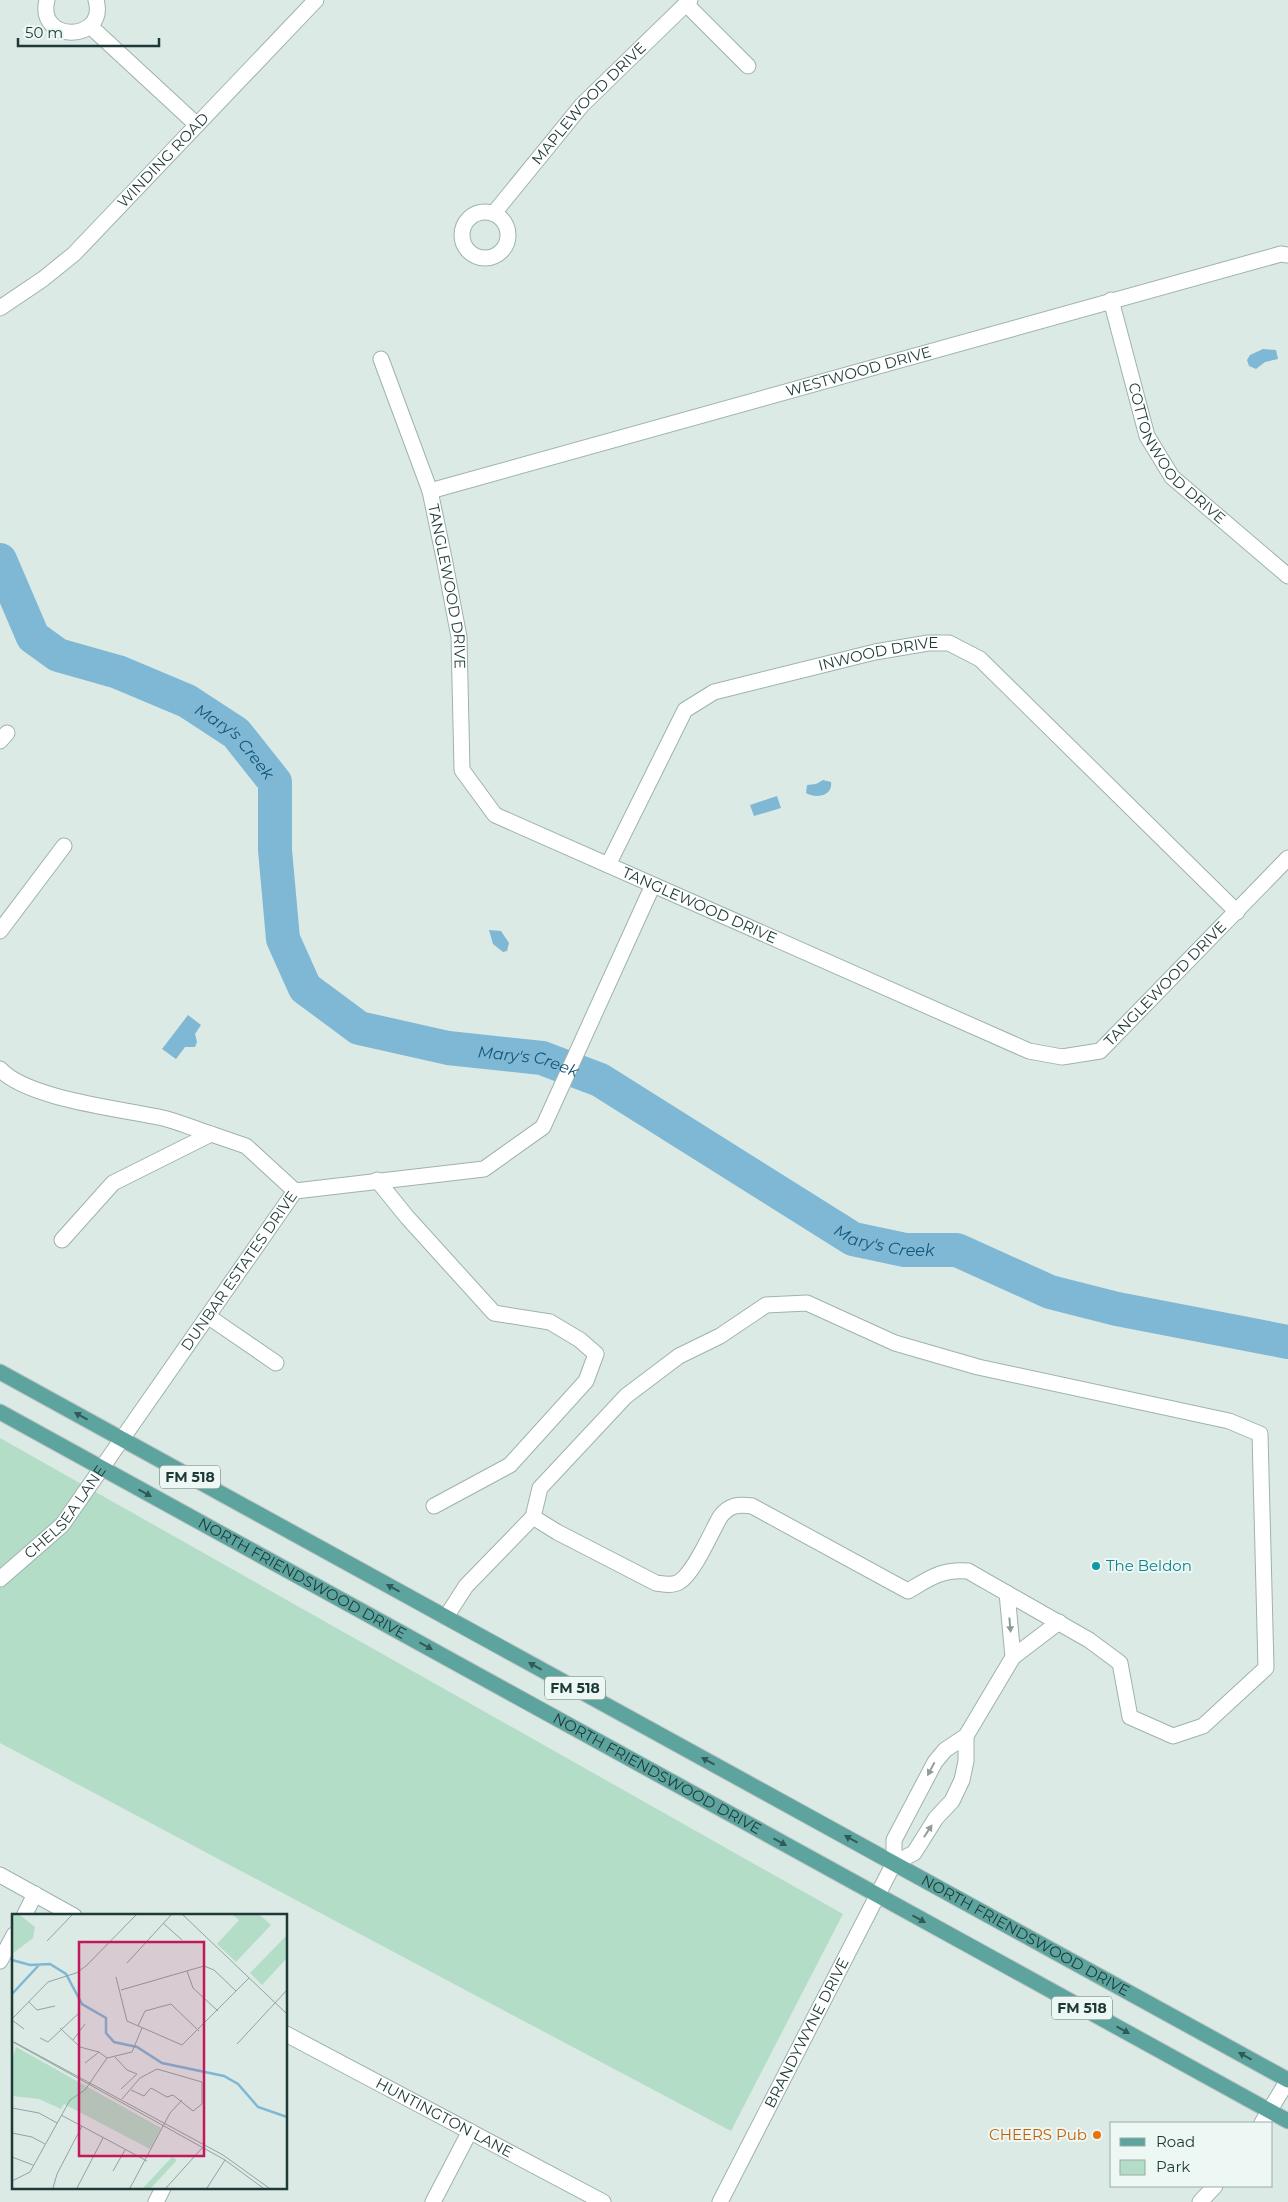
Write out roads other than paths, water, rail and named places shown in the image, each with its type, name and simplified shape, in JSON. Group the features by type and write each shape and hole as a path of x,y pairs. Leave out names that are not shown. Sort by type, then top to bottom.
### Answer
{"main road":[{"name":"NORTH FRIENDSWOOD DRIVE","path":"0,1372 1288,2080"},
{"name":"NORTH FRIENDSWOOD DRIVE","path":"0,1412 877,1895 1266,2117 1288,2120"}],"street":[{"path":"47,0 47,15 57,29 75,33 90,26 97,11 96,0"},
{"name":"WINDING ROAD","path":"0,307 43,280 74,254 316,0"},
{"path":"688,2 748,66"},
{"name":"MAPLEWOOD DRIVE","path":"494,213 582,105 688,2"},
{"path":"90,26 197,125"},
{"name":"WESTWOOD DRIVE","path":"430,491 1111,300 1281,254 1288,255"},
{"name":"COTTONWOOD DRIVE","path":"1111,300 1147,436 1172,476 1288,576"},
{"name":"TANGLEWOOD DRIVE","path":"382,359 430,491 459,637 462,770 495,815 1029,1051 1062,1057 1100,1051 1288,858"},
{"name":"INWOOD DRIVE","path":"608,865 685,710 714,692 875,652 928,643 949,643 980,658 1237,912"},
{"path":"0,931 64,846"},
{"name":"DUNBAR ESTATES DRIVE","path":"124,1439 295,1191 484,1169 543,1127 653,885"},
{"path":"0,1069 9,1079 76,1102 166,1118 246,1146 295,1191"},
{"path":"62,1240 113,1183 211,1134"},
{"path":"377,1180 407,1217 494,1313 550,1322 580,1340 596,1354 586,1381 510,1465 434,1506"},
{"path":"446,1617 466,1586 534,1517 540,1488 626,1396 679,1356 720,1336 766,1305 807,1303 895,1343 978,1368 1229,1421 1260,1434 1266,1668 1203,1726 1173,1736 1130,1717 1120,1663 1089,1640 968,1571 950,1570 934,1575 908,1591 752,1506 738,1504 726,1510 688,1574 679,1582 668,1585 656,1583 557,1532 534,1517"},
{"path":"209,1317 276,1363"},
{"name":"CHELSEA LANE","path":"0,1579 62,1525 124,1439"},
{"path":"1007,1593 1013,1657"},
{"path":"966,1736 966,1761 962,1780 952,1801 936,1818 914,1853 894,1863 894,1840 935,1762 945,1750 966,1736 1013,1657 1059,1622"},
{"name":"BRANDYWYNE DRIVE","path":"720,2202 894,1863"},
{"path":"0,1875 70,1914"},
{"path":"25,1914 35,1894"},
{"path":"0,1961 12,1939"},
{"name":"HUNTINGTON LANE","path":"288,2035 603,2202"},
{"path":"1266,2117 1288,2080"},
{"path":"433,2202 470,2132"},
{"path":"1200,2202 1214,2187"},
{"path":"156,2202 162,2190"}],"water":[{"path":"1263,349 1276,350 1278,359 1265,362 1256,369 1249,366 1247,360 1250,355"},
{"path":"823,780 831,782 831,787 827,793 814,796 806,793 807,785 816,784"},
{"path":"777,796 781,808 754,816 750,805"},
{"path":"489,930 501,931 509,943 507,951 503,952 493,944"},
{"path":"188,1015 201,1025 195,1034 197,1042 195,1047 185,1047 176,1059 162,1049"}],"waterway":[{"name":"Mary's Creek","path":"0,560 33,637 58,655 118,672 187,701 236,733 275,782 275,850 283,939 305,988 359,1028 448,1048 542,1058 600,1080 853,1239 905,1250 957,1250 1050,1292 1117,1309 1288,1342"}],"place":[{"name":"The Beldon","path":"1096,1566"},
{"name":"CHEERS Pub","path":"1097,2135"}]}
